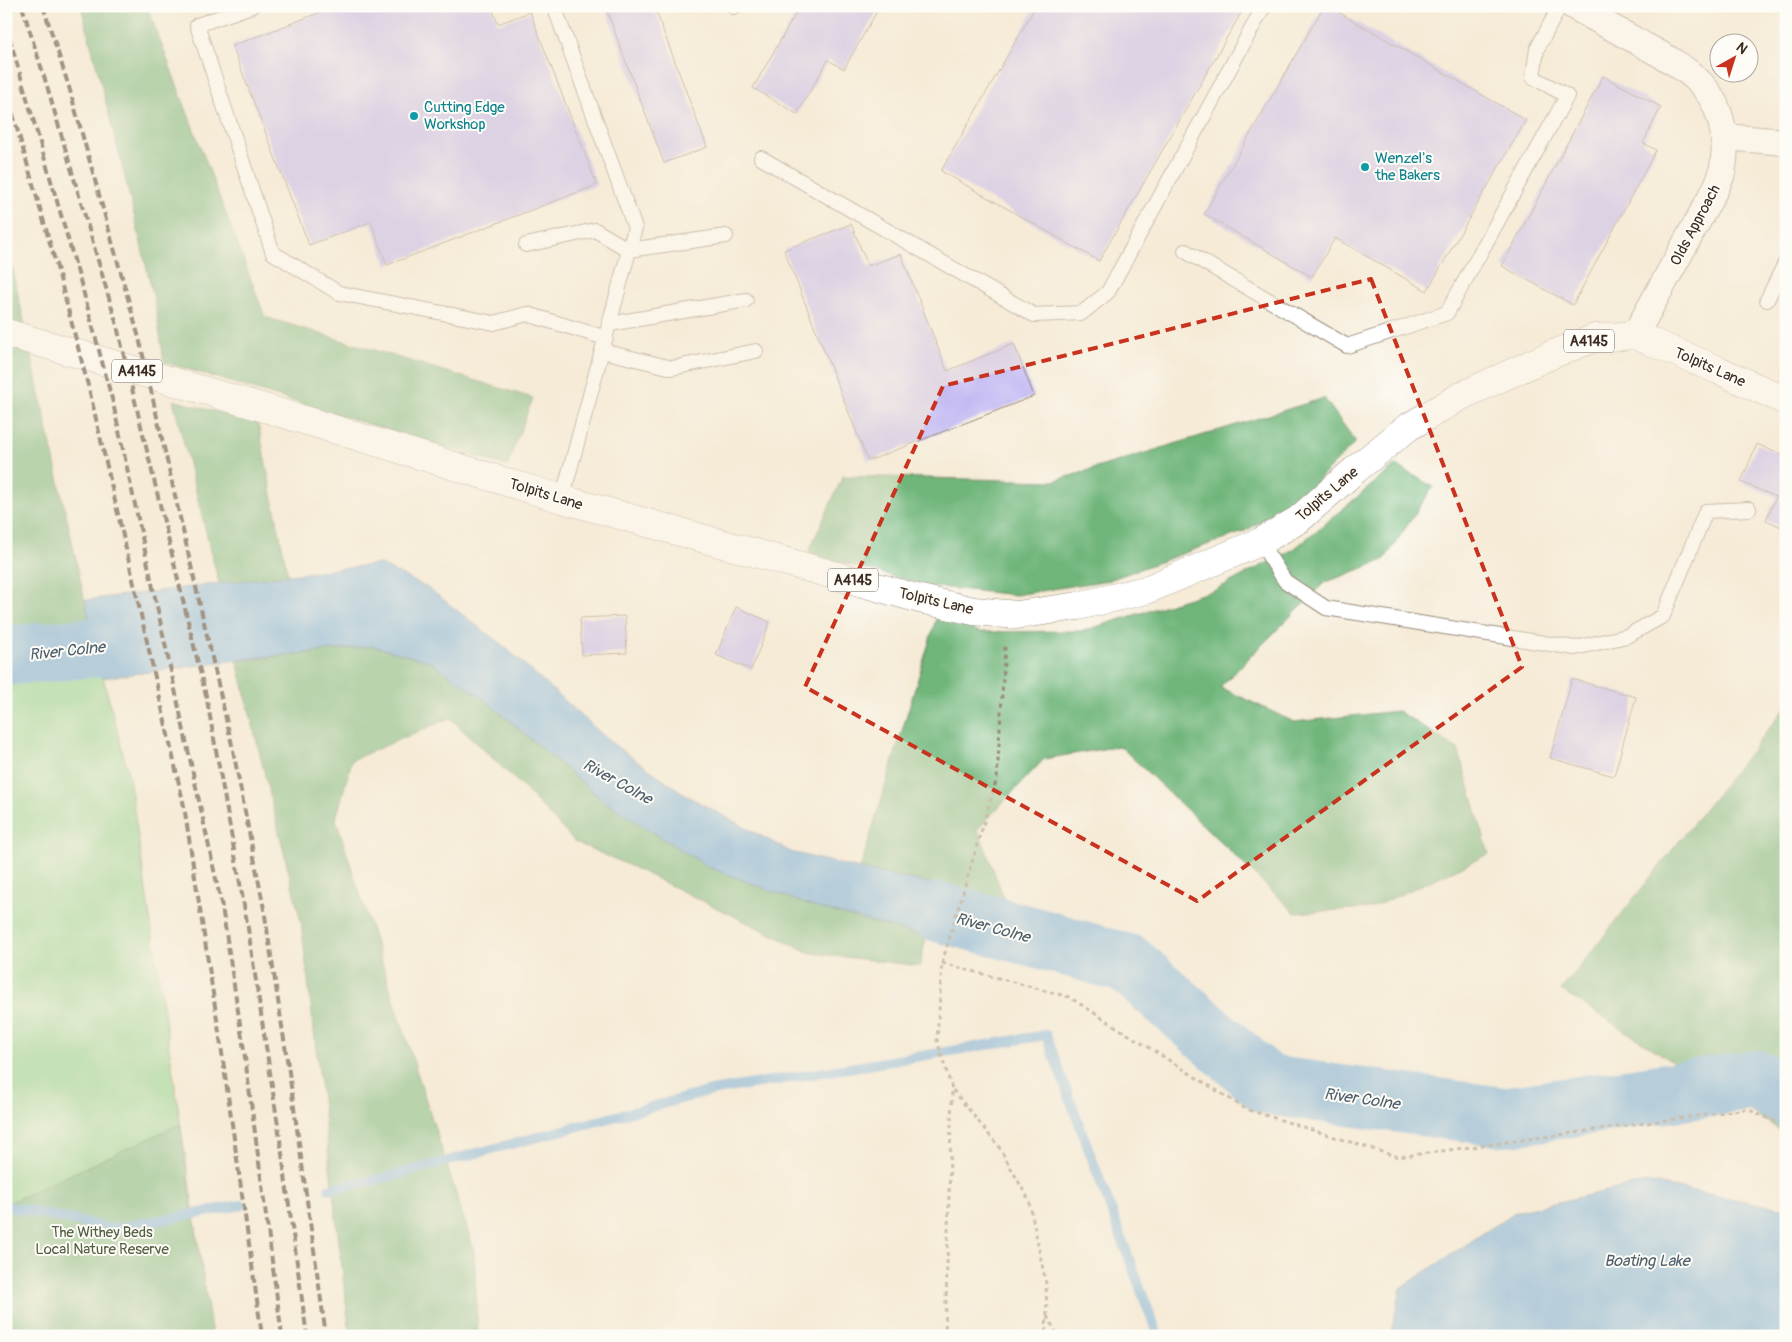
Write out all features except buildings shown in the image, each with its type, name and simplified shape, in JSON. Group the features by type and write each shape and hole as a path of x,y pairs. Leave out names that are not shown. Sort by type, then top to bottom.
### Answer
{"main road":[{"name":"Tolpits Lane","path":"6,333 268,409 562,499 920,599 974,611 1017,615 1078,606 1146,590 1260,542 1298,520 1407,428 1460,396 1553,354 1595,338 1635,334 1786,401"}],"street":[{"name":"Olds Approach","path":"1573,6 1676,63 1697,79 1719,111 1724,137 1725,156 1721,175 1712,197 1635,334"},
{"path":"1724,137 1786,142"}],"lane":[{"path":"252,6 197,25 273,253 339,293 494,323 527,314 604,345 672,368 756,350"},
{"path":"554,6 635,228 562,499"},
{"path":"761,158 1034,315 1082,312 1108,292 1264,6"},
{"path":"1185,251 1347,346 1448,313 1567,96 1533,77 1537,49 1560,6"},
{"path":"526,245 595,230 629,250 726,236"},
{"path":"1767,300 1786,261"},
{"path":"610,324 746,300"},
{"path":"1260,542 1285,581 1326,608 1574,648 1628,636 1663,616 1706,511 1749,509"}],"path":[{"path":"945,1336 952,1089 937,1040 942,963 997,778 1005,644 1017,615"},
{"path":"942,963 1069,997 1246,1109 1398,1157 1747,1109 1786,1126"},
{"path":"952,1089 999,1147 1028,1200 1046,1284 1047,1316 1045,1336"},
{"path":"1047,1316 1058,1336"}],"highlighted area":[{"path":"1371,279 1522,667 1197,901 805,687 943,386"}],"green space":[{"path":"81,6 147,6 265,317 533,398 507,466 164,362 155,303"},
{"path":"6,241 8,248 95,647 6,656"},
{"path":"1324,398 1356,442 1298,500 1243,532 1109,580 1016,595 929,586 808,553 843,476 1054,481"},
{"path":"173,400 258,423 288,576 219,584"},
{"path":"1396,465 1433,487 1384,560 1324,583 1220,687 1294,722 1398,711 1458,749 1489,854 1371,908 1295,913 1120,746 1044,759 978,829 1004,898 860,869 937,616 980,632 1083,631 1215,590 1294,549"},
{"path":"373,646 429,661 484,699 602,800 708,867 811,906 926,937 920,966 810,953 630,866 575,842 525,789 450,718 352,760 336,819 474,1250 478,1336 350,1336 301,922 237,661"},
{"name":"The Withey Beds Local Nature Reserve","path":"95,647 129,776 212,1336 6,1336 6,656"},
{"path":"1786,707 1786,1134 1561,990"},
{"path":"180,1124 212,1336 6,1336 6,1204"}],"water":[{"path":"379,564 428,588 506,648 613,744 689,797 791,852 860,869 1004,898 1028,962 811,906 708,867 602,800 484,699 429,661 373,646 237,660 103,678 85,600"},
{"name":"Boating Lake","path":"1646,1182 1786,1209 1786,1336 1390,1336 1401,1288 1515,1212"}],"waterway":[{"name":"River Colne","path":"6,656 128,644"},
{"name":"River Colne","path":"938,912 1128,964 1268,1085 1503,1117 1756,1080 1786,1096"},
{"path":"329,1189 376,1180 711,1091 1046,1035 1158,1336"},
{"path":"6,1206 112,1229 242,1205"}],"railway":[{"path":"22,6 116,322 207,700 247,922 279,1132 307,1336"},
{"path":"43,6 69,87 139,338 232,745 264,909 326,1336"},
{"path":"6,26 84,294 113,403 222,907 244,1050 282,1336"},
{"path":"6,90 58,271 90,393 184,806 219,1032 262,1336"}],"place":[{"name":"Cutting Edge Workshop","path":"414,116"},
{"name":"Wenzel's the Bakers","path":"1365,167"}]}
